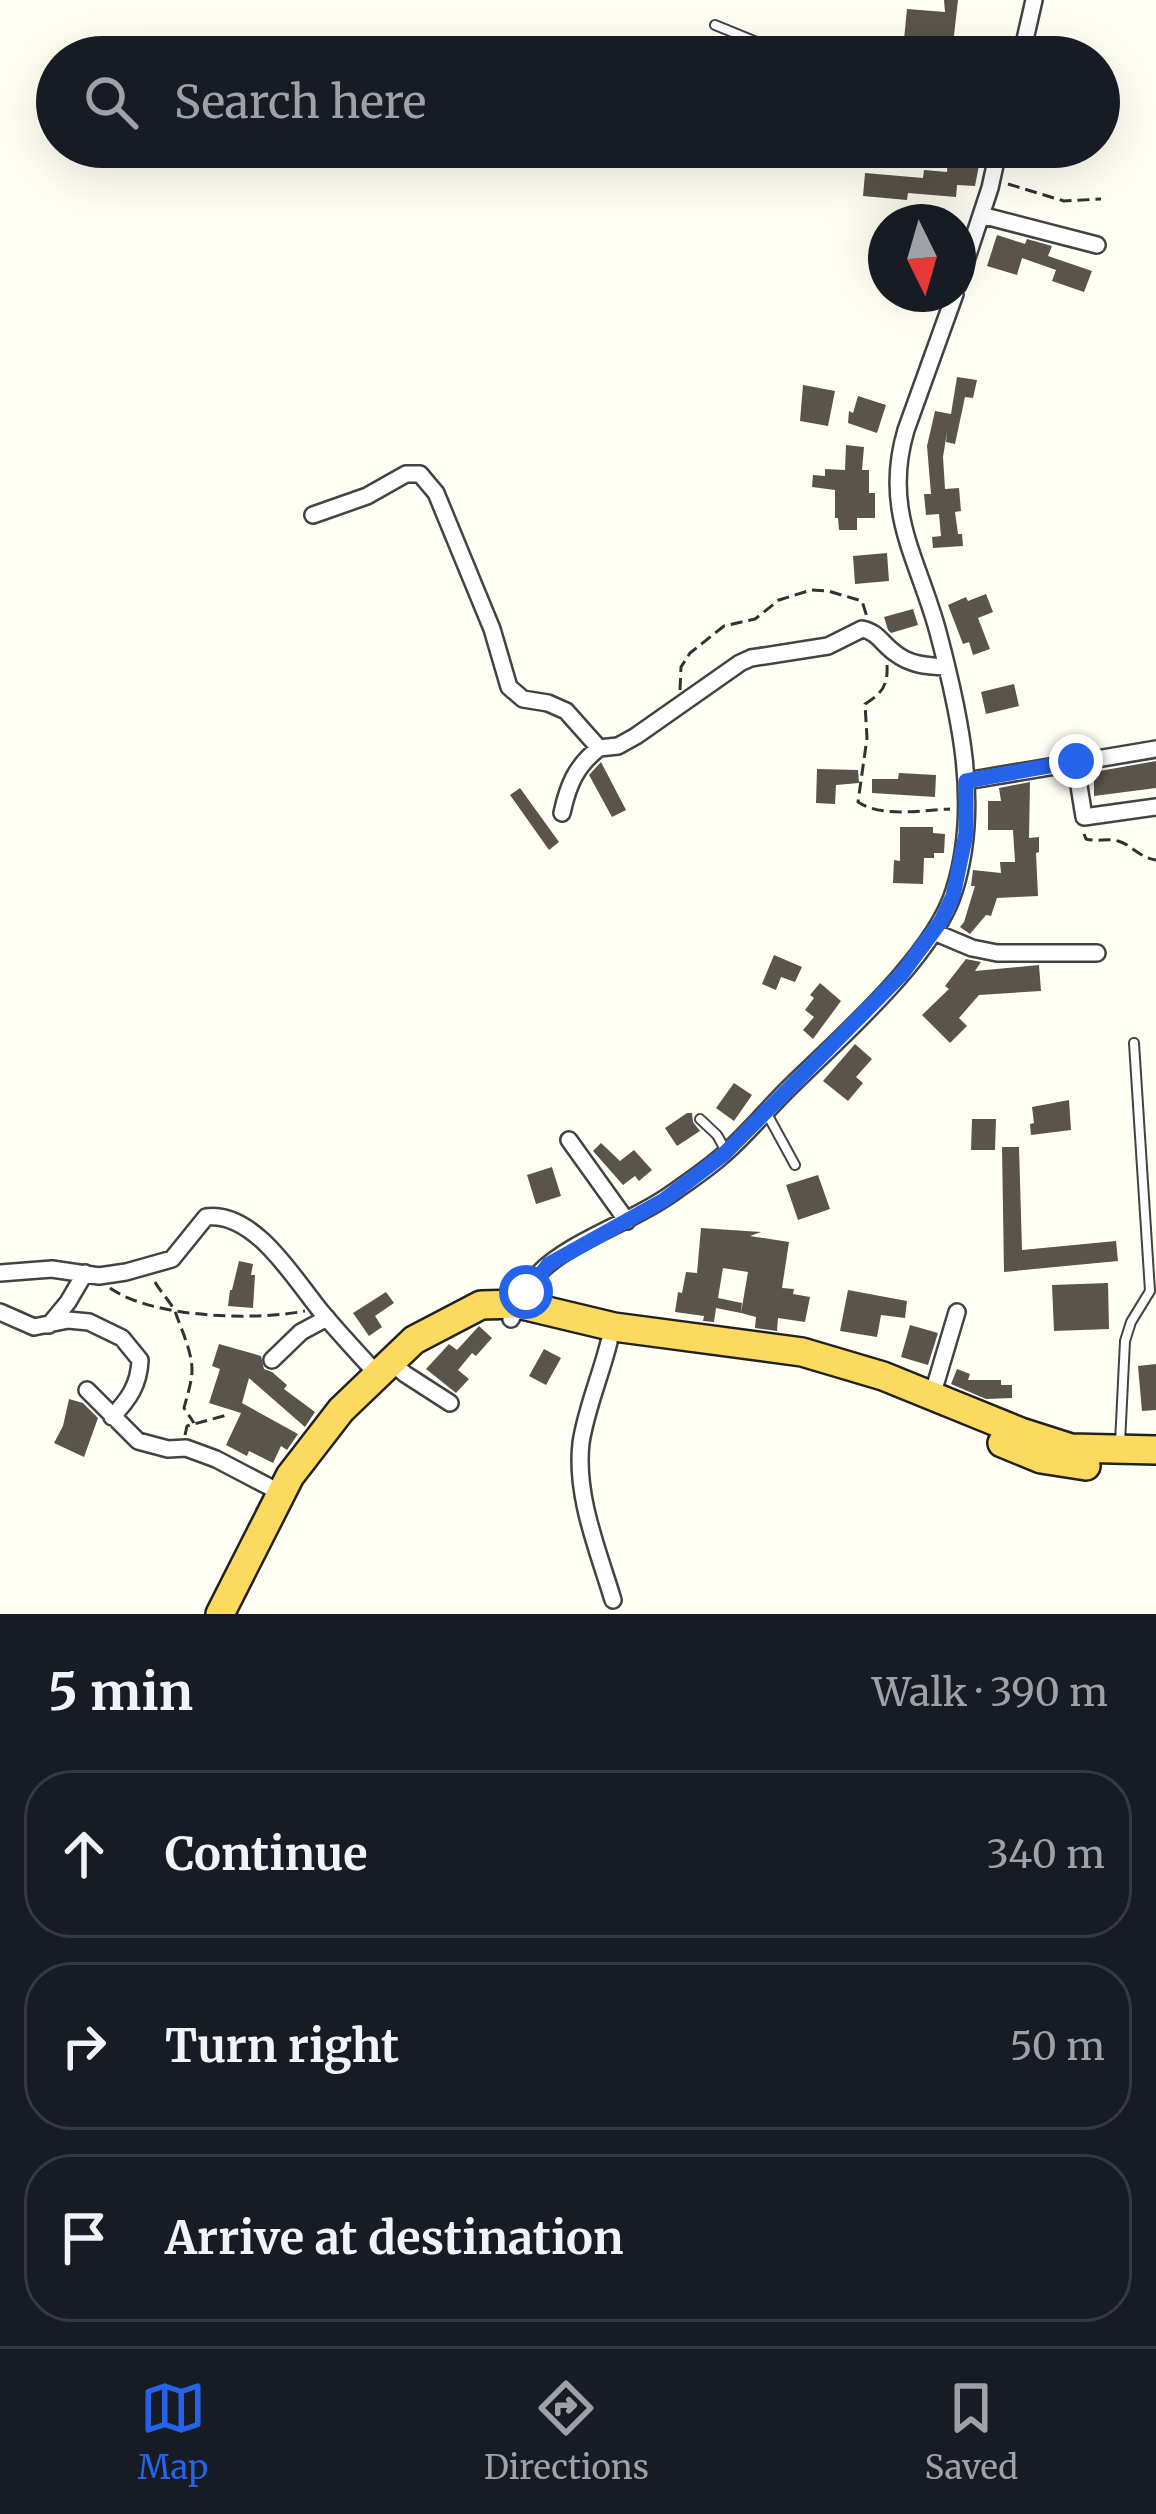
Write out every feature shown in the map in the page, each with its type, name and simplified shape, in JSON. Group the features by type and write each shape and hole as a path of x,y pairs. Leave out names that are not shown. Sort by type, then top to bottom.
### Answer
{"highway":[{"path":"220,1614 281,1493 326,1428 414,1340 495,1311 802,1352 883,1376 1071,1448 1156,1450"},
{"path":"495,1311 610,1342 731,1358 831,1378 1058,1463 1156,1467"}],"street":[{"path":"1026,36 1034,0"},
{"path":"976,230 994,168"},
{"path":"981,215 1096,245"},
{"path":"495,1311 549,1264 664,1200 727,1152 901,975 941,921 957,883 966,834 966,781 938,629 912,559 899,509 897,478 906,430 949,312"},
{"path":"313,515 356,501 406,473 428,480 492,629 508,687 523,699 566,711 599,748"},
{"path":"562,813 579,765 599,748 618,746 636,736 751,658 828,646 862,629 870,630 900,658 946,667"},
{"path":"966,781 1156,749"},
{"path":"1076,761 1084,817 1156,807"},
{"path":"934,932 997,953 1097,952"},
{"path":"569,1140 627,1221"},
{"path":"0,1273 40,1269 92,1275 172,1259 206,1217 230,1219 278,1256 322,1313 383,1367 405,1373 450,1403"},
{"path":"48,1326 92,1275"},
{"path":"0,1312 34,1327 68,1320 89,1322 122,1338 140,1360 140,1376 129,1399 112,1417"},
{"path":"932,1396 957,1312"},
{"path":"272,1360 322,1313"},
{"path":"610,1342 582,1438 579,1467 586,1510 613,1600"},
{"path":"88,1390 139,1441 168,1449 187,1448 281,1493"}],"lane":[{"path":"716,25 743,36"},
{"path":"1120,1450 1125,1341 1150,1291 1134,1043"},
{"path":"766,1110 795,1165"},
{"path":"700,1119 727,1152"}],"path":[{"path":"990,188 1001,181 1064,201 1101,199"},
{"path":"682,701 681,667 691,653 724,626 755,619 779,599 811,590 862,601 870,630"},
{"path":"913,663 895,665 891,660 886,686 865,704 867,738 858,802 878,810 967,809"},
{"path":"1084,817 1086,839 1119,841 1142,857 1156,860"},
{"path":"147,1264 161,1295 175,1310 189,1352 193,1373 184,1408 194,1423"},
{"path":"92,1275 126,1298 175,1310 254,1316 322,1313"},
{"path":"187,1448 187,1426 226,1415"}],"building":[{"path":"944,0 958,0 954,36 904,36 907,9 945,12"},
{"path":"947,168 978,168 975,186 957,185 956,197 863,196 865,173 923,178 924,170 947,172"},
{"path":"997,235 1052,246 1048,256 1092,271 1084,292 1052,281 1056,270 1022,258 1017,275 987,266"},
{"path":"957,377 977,380 973,398 965,397 955,444 946,442 947,432 943,457 945,489 959,488 961,511 955,512 963,546 933,548 932,537 941,536 939,514 926,515 924,494 931,494 927,446 935,411 951,414"},
{"path":"803,385 835,391 828,426 800,421"},
{"path":"858,396 886,405 877,433 848,423"},
{"path":"846,445 864,447 862,470 869,470 869,493 875,493 875,518 857,518 857,530 839,530 835,490 812,487 813,475 825,476 825,469 845,470"},
{"path":"887,553 889,581 855,584 853,556"},
{"path":"986,594 993,612 978,618 990,649 973,655 969,642 963,644 948,605"},
{"path":"913,609 918,625 888,630 884,617"},
{"path":"1014,684 1019,706 986,714 981,692"},
{"path":"1156,761 1156,788 1094,796 1094,772"},
{"path":"601,762 626,810 612,817 589,775"},
{"path":"817,769 858,770 859,783 836,785 835,804 816,803"},
{"path":"899,773 936,775 935,797 872,793 872,779 898,779"},
{"path":"1030,782 1029,838 1039,837 1038,896 997,898 991,916 986,915 970,934 960,927 975,886 971,886 973,870 1001,873 1000,862 1015,862 1013,830 988,830 988,801 1001,801 999,788"},
{"path":"520,788 559,842 549,850 510,795"},
{"path":"900,827 933,827 933,833 945,834 944,853 924,858 923,884 893,883 894,860 900,861"},
{"path":"774,955 802,967 795,982 781,977 776,990 762,984"},
{"path":"966,959 981,962 975,971 1039,965 1041,991 979,995 959,1018 967,1026 950,1043 922,1015 949,989 945,986"},
{"path":"820,983 841,1001 813,1039 803,1030 814,1017 805,1010"},
{"path":"855,1044 872,1059 856,1077 863,1083 848,1101 823,1081"},
{"path":"734,1083 752,1095 734,1121 716,1108"},
{"path":"1069,1100 1071,1130 1031,1135 1032,1107"},
{"path":"692,1113 700,1131 677,1146 665,1128"},
{"path":"972,1119 996,1119 995,1150 971,1150"},
{"path":"601,1143 620,1161 634,1150 652,1170 639,1181 635,1176 623,1185 593,1151"},
{"path":"1002,1147 1019,1147 1022,1250 1116,1241 1118,1261 1004,1272"},
{"path":"552,1167 561,1196 536,1204 527,1175"},
{"path":"818,1175 830,1209 798,1220 786,1185"},
{"path":"701,1228 761,1232 750,1236 789,1242 782,1288 810,1297 805,1322 778,1318 777,1331 755,1328 756,1317 716,1308 714,1322 675,1312 686,1272 697,1273","holes":["723,1268 748,1272 741,1313 742,1303 718,1298"]},
{"path":"239,1261 253,1264 253,1308 228,1306"},
{"path":"1108,1283 1109,1329 1054,1331 1052,1285"},
{"path":"848,1290 907,1301 905,1318 881,1315 877,1337 840,1331"},
{"path":"386,1292 394,1303 375,1316 382,1327 369,1336 353,1313"},
{"path":"910,1325 938,1333 928,1365 901,1357"},
{"path":"479,1326 492,1338 458,1370 469,1379 456,1393 426,1369 449,1344 457,1350"},
{"path":"219,1344 261,1356 264,1369 315,1412 305,1427 249,1378 242,1403 298,1434 287,1450 281,1446 273,1463 226,1445 241,1413 209,1403 220,1369 212,1366"},
{"path":"544,1349 561,1358 546,1385 529,1376"},
{"path":"1156,1364 1156,1410 1142,1411 1138,1366"},
{"path":"957,1369 970,1374 968,1380 1001,1380 1001,1385 1012,1385 1012,1398 986,1399 951,1384"},
{"path":"69,1399 83,1403 98,1418 84,1457 54,1443"}],"route":[{"path":"526,1292 541,1270 563,1254 664,1200 723,1155 901,975 941,921 953,896 966,834 966,781 1076,761"}]}
